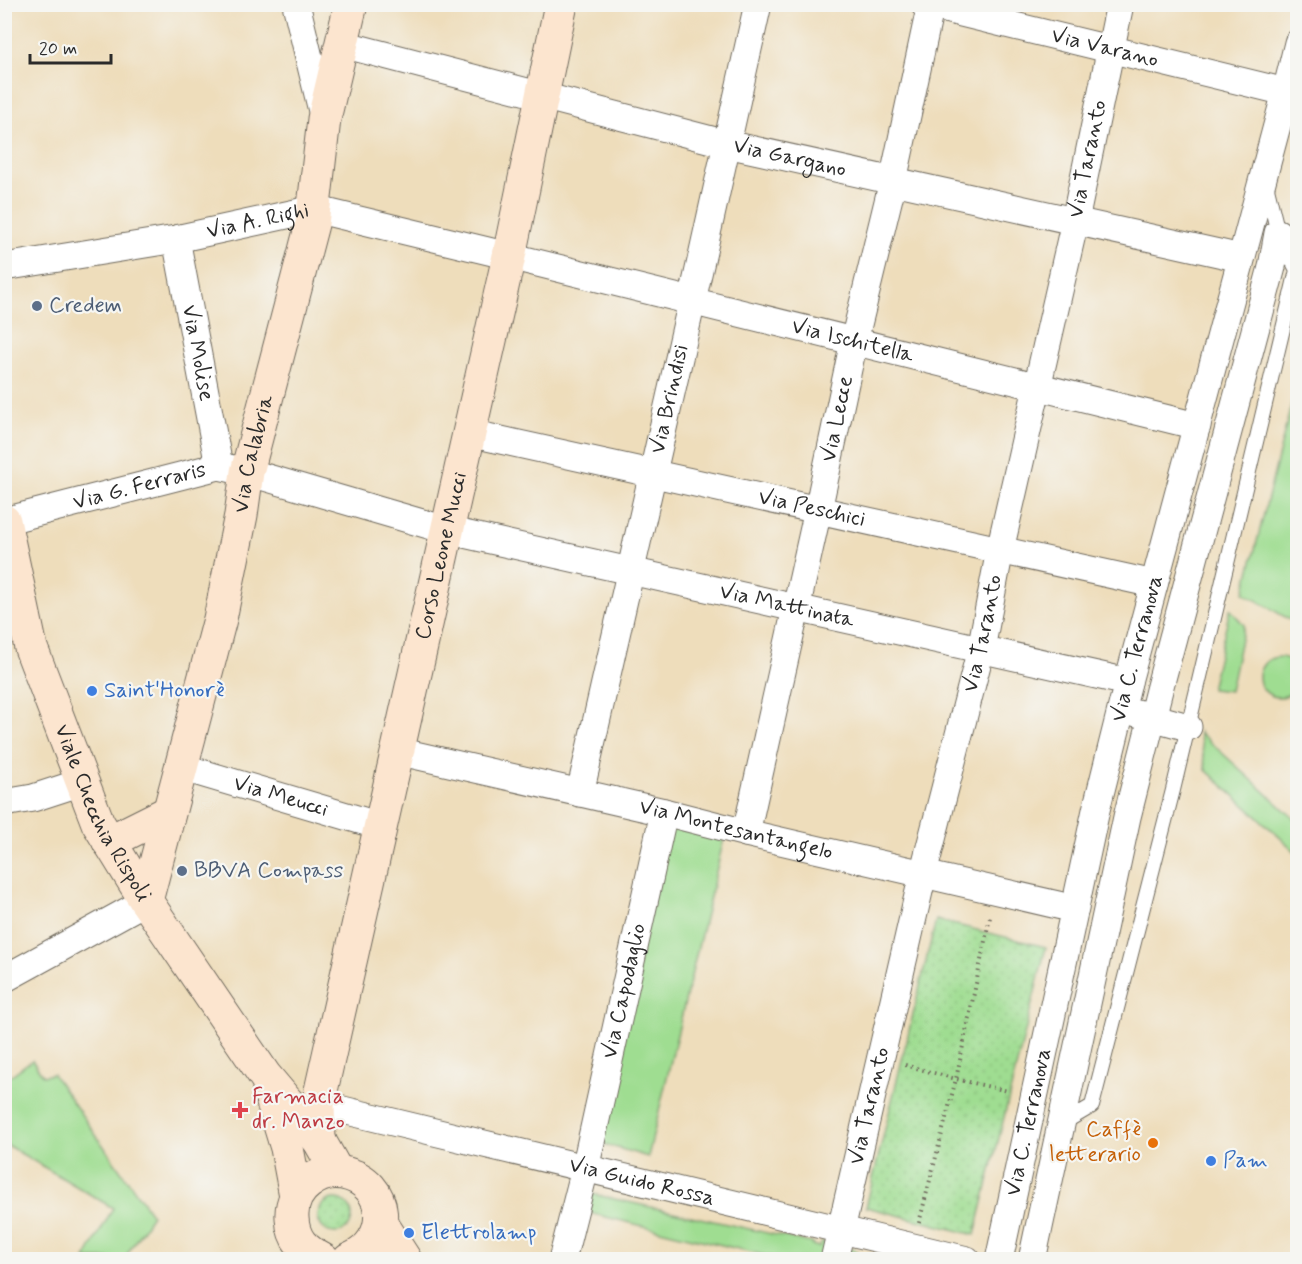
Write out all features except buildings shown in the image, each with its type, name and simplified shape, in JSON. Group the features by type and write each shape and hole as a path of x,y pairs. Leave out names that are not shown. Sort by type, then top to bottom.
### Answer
{"street":[{"path":"296,4 324,119"},
{"name":"Via Calabria","path":"146,901 220,619 241,515 233,469 312,224 324,119 351,4"},
{"name":"Corso Leone Mucci","path":"319,1140 318,1104 509,256 561,4"},
{"name":"Via Brindisi","path":"580,793 758,4"},
{"name":"Via Taranto","path":"834,1260 923,874 981,649 1000,550 1075,221 1120,4"},
{"name":"Via Varano","path":"929,5 1286,92"},
{"name":"Via Lecce","path":"746,833 854,341 893,181 929,5"},
{"name":"Via C. Terranova","path":"999,1260 1096,810 1298,43"},
{"name":"Via Gargano","path":"342,44 727,144 1241,258"},
{"name":"Via A. Righi","path":"4,267 176,239 314,208 509,256"},
{"path":"1032,1260 1127,817 1272,267 1278,233"},
{"name":"Via Molise","path":"176,239 233,469"},
{"name":"Via Ischitella","path":"509,256 1197,426"},
{"name":"Via Peschici","path":"469,433 1154,584"},
{"path":"233,469 446,530"},
{"name":"Via G. Ferraris","path":"4,521 233,469"},
{"name":"Viale Checchia Rispoli","path":"4,521 31,648 98,823 146,901 265,1076 319,1140 337,1172"},
{"name":"Via Mattinata","path":"446,530 1128,682"},
{"path":"1121,709 1188,727"},
{"name":"Via Montesantangelo","path":"397,751 1075,909"},
{"name":"Via Meucci","path":"181,767 380,825"},
{"path":"4,803 33,798 82,782"},
{"path":"109,842 169,812"},
{"name":"Via Capodaglio","path":"562,1260 585,1169 664,812"},
{"path":"4,979 146,901"},
{"name":"Viale Checchia Rispoli","path":"265,1076 287,1148 294,1206 293,1230 300,1243 322,1260"},
{"name":"Via Guido Rossa","path":"318,1104 967,1260"},
{"path":"283,1260 294,1206 303,1186 324,1173 337,1172 352,1175 365,1182 375,1194 380,1208 381,1223 376,1236 369,1248 357,1258"},
{"path":"381,1223 405,1260"},
{"path":"867,1236 882,1260"}],"lane":[{"path":"1061,1124 1092,1106 1151,878 1297,270 1278,233 1264,175"}],"path":[{"path":"913,1246 956,1079 995,891"},
{"path":"881,1058 956,1079 1034,1096"}],"green space":[{"path":"1297,382 1297,624 1244,593"},
{"path":"1230,609 1244,625 1230,691 1211,689"},
{"path":"1279,657 1287,658 1293,663 1298,669 1298,685 1293,691 1287,696 1279,697 1271,696 1265,691 1260,685 1259,677 1260,669 1265,663 1271,658"},
{"path":"1199,732 1297,821 1297,853 1206,770"},
{"path":"671,817 726,830 648,1157 597,1142"},
{"path":"936,920 1046,947 975,1235 866,1207"},
{"path":"32,1060 43,1076 53,1074 152,1215 124,1259 85,1259 113,1208 5,1144 5,1080"},
{"path":"592,1194 812,1243 819,1247 822,1242 858,1251 856,1259 780,1259 589,1213"},
{"path":"335,1199 347,1204 352,1216 347,1228 335,1233 323,1228 318,1216 323,1204"}],"place":[{"name":"Credem","path":"37,306"},
{"name":"Saint'Honorè","path":"92,691"},
{"name":"BBVA Compass","path":"182,871"},
{"name":"Farmacia dr. Manzo","path":"240,1110"},
{"name":"Caffè letterario","path":"1153,1143"},
{"name":"Pam","path":"1211,1161"},
{"name":"Elettrolamp","path":"409,1233"}]}
